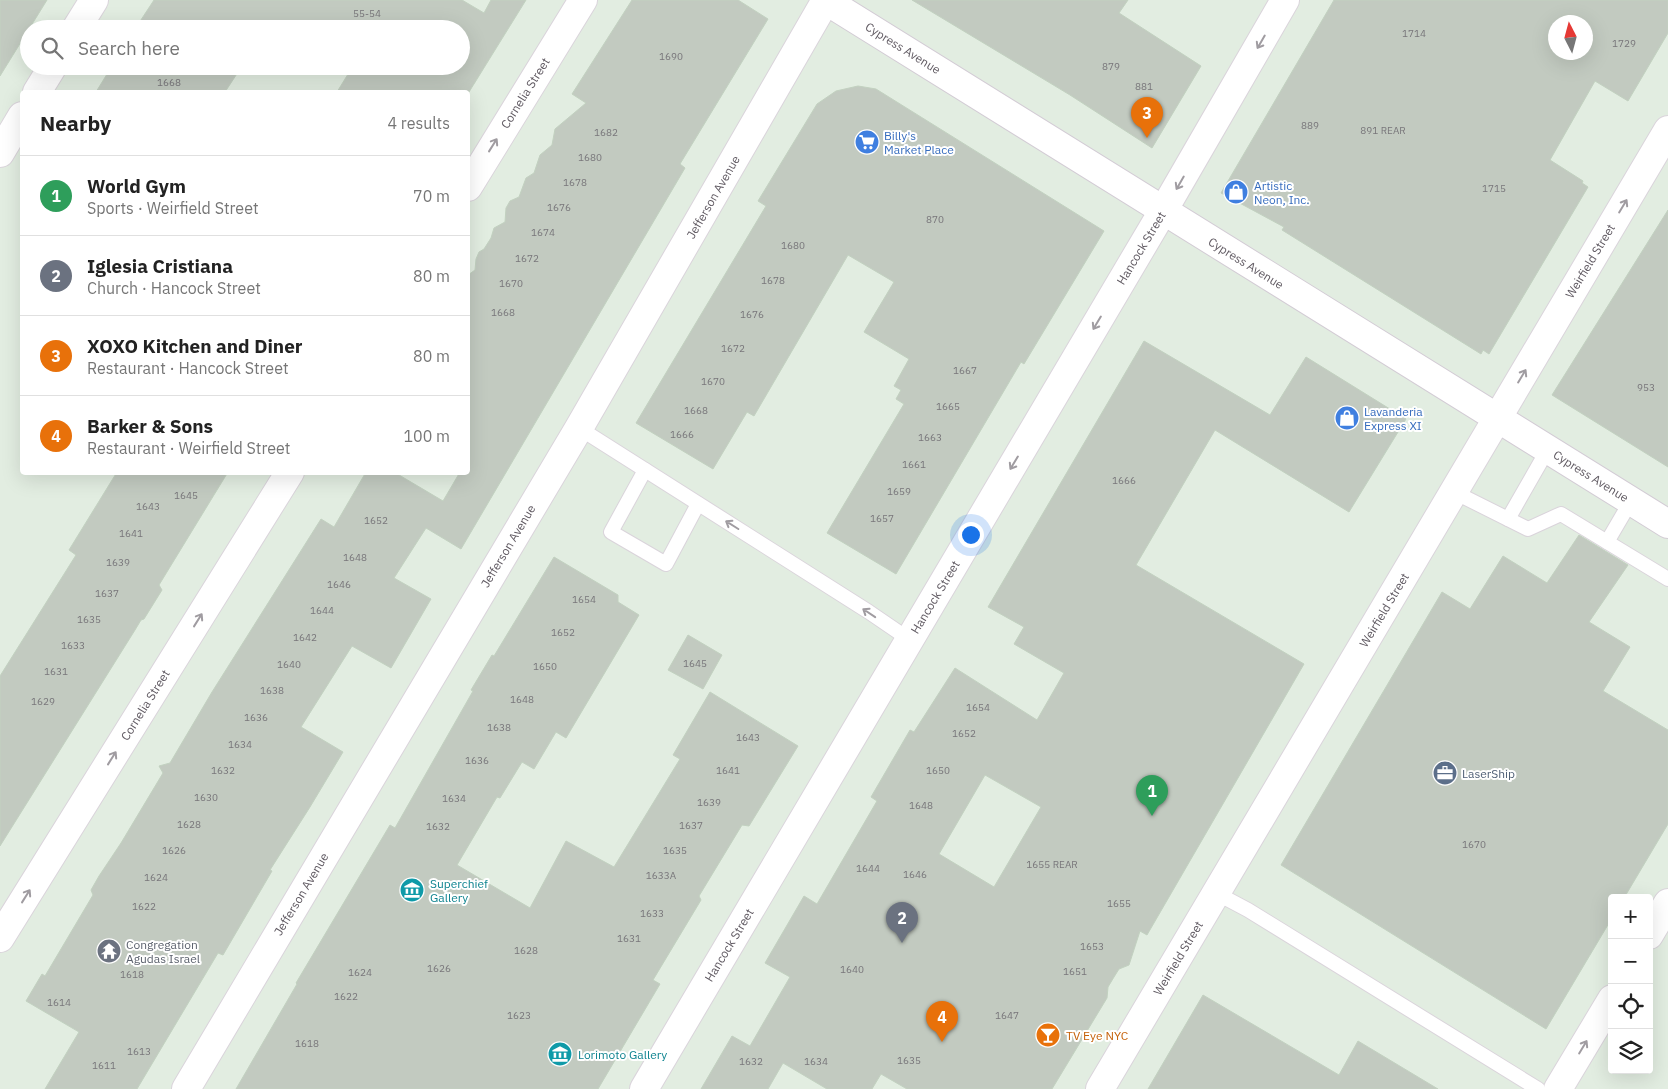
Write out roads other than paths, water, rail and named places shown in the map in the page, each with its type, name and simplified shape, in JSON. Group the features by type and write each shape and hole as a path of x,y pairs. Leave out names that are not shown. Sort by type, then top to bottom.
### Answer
{"street":[{"path":"82,20 94,0"},
{"name":"Cornelia Street","path":"470,184 583,0"},
{"name":"Cypress Avenue","path":"826,0 1668,524"},
{"name":"Jefferson Avenue","path":"186,1089 579,428 826,0"},
{"name":"Hancock Street","path":"644,1089 1163,211 1285,0"},
{"path":"38,90 47,75"},
{"path":"0,153 20,119"},
{"name":"Weirfield Street","path":"1100,1089 1668,130"},
{"name":"Cornelia Street","path":"0,938 288,475"},
{"path":"1653,928 1668,904"},
{"path":"1558,1089 1608,1006"}],"lane":[{"path":"579,428 910,640"},
{"path":"1508,519 1548,449"},
{"path":"645,470 611,532 666,564 698,504"},
{"path":"1454,492 1528,529 1561,514 1668,579"},
{"path":"1607,542 1630,501"},
{"path":"1216,893 1248,910 1538,1089"}],"place":[{"name":"XOXO Kitchen and Diner","path":"1147,138"},
{"name":"Billy's Market Place","path":"867,142"},
{"name":"Artistic Neon, Inc.","path":"1236,192"},
{"name":"Lavanderia Express XI","path":"1347,418"},
{"name":"LaserShip","path":"1445,773"},
{"name":"World Gym","path":"1152,816"},
{"name":"Superchief Gallery","path":"412,890"},
{"name":"Iglesia Cristiana","path":"902,943"},
{"name":"Congregation Agudas Israel","path":"109,951"},
{"name":"TV Eye NYC","path":"1048,1035"},
{"name":"Barker & Sons","path":"942,1042"},
{"name":"Lorimoto Gallery","path":"560,1054"}]}
